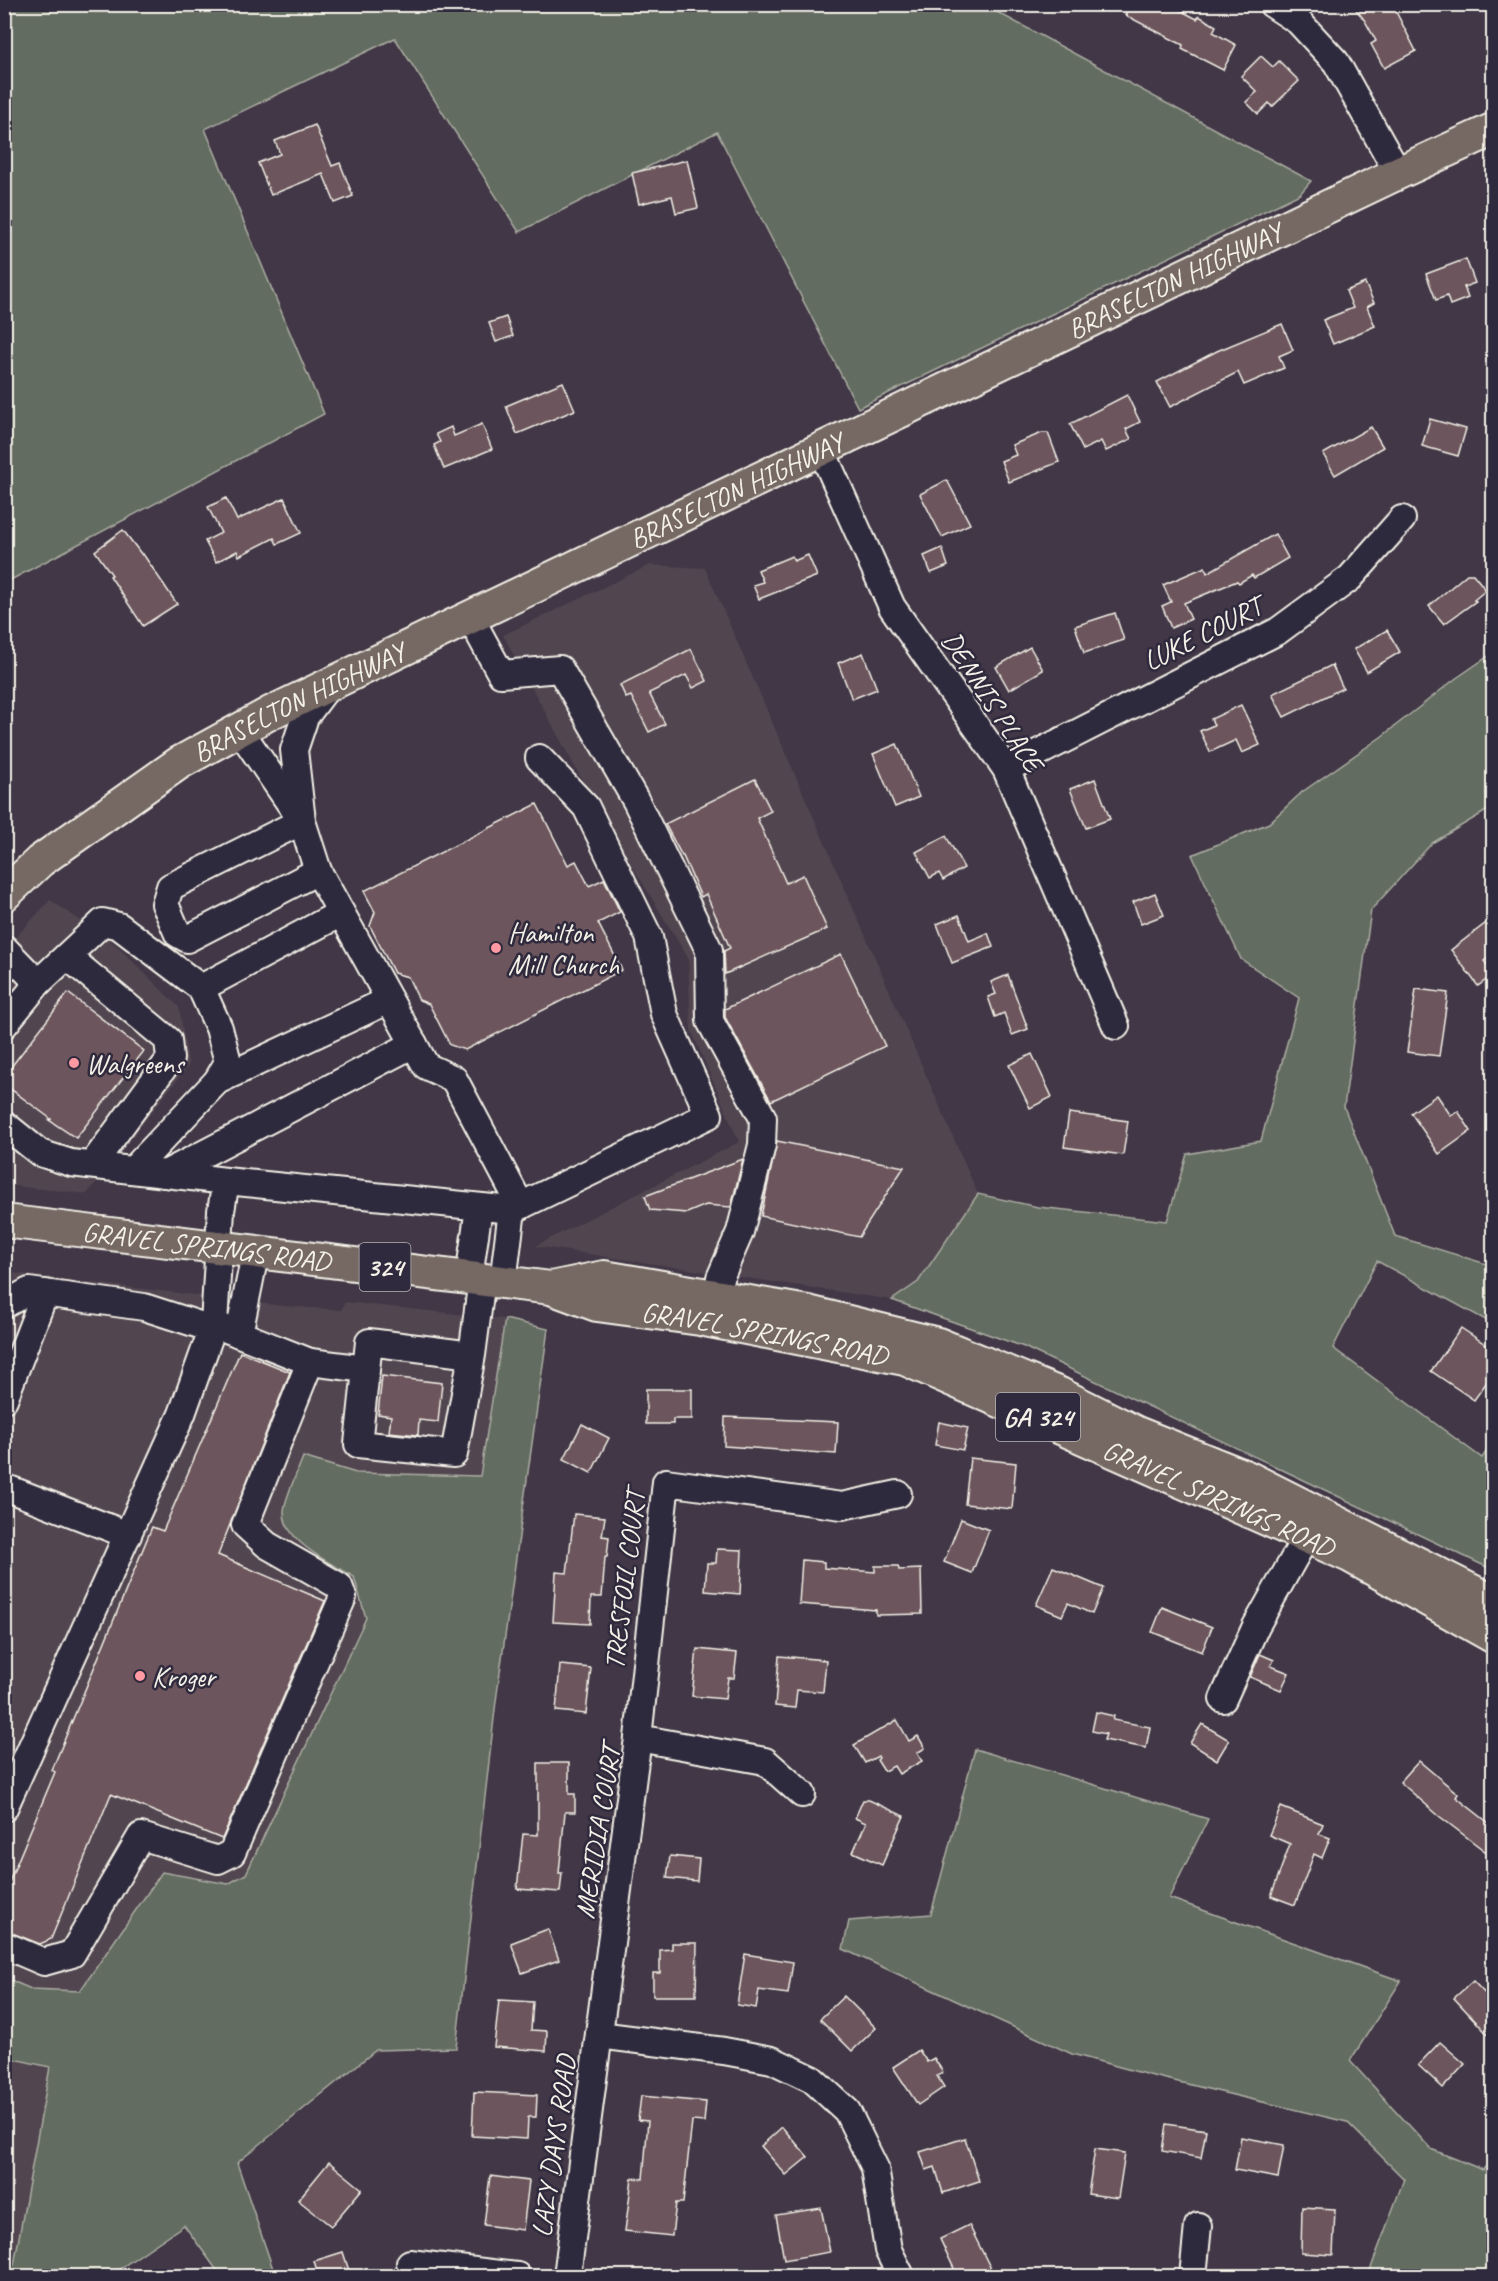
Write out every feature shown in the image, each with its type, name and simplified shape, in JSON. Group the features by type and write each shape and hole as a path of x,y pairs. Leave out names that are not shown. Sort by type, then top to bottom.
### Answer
{"main road":[{"name":"BRASELTON HIGHWAY","path":"4,895 39,861 179,763 239,729 1494,129"},
{"name":"GRAVEL SPRINGS ROAD","path":"7,1221 551,1288 597,1305 700,1319 905,1359 1350,1556 1494,1637"},
{"name":"GRAVEL SPRINGS ROAD","path":"551,1288 604,1277 808,1312 938,1344 1060,1394 1137,1433 1249,1478 1494,1602"}],"street":[{"path":"1272,4 1298,21 1336,62 1398,173"},
{"name":"DENNIS PLACE","path":"821,449 892,607 1006,769 1116,1026"},
{"name":"LUKE COURT","path":"1006,769 1278,631 1350,578 1402,519"},
{"path":"470,617 501,674 560,669 636,801 709,950 710,1022 763,1118 762,1145 743,1221 720,1278 717,1296"},
{"path":"329,684 304,717 294,750 302,821 318,872 426,1066 454,1079 517,1208"},
{"path":"239,729 302,821"},
{"path":"4,1124 40,1153 72,1162 479,1208 517,1208 709,1115 664,1014 648,937 586,807 539,758"},
{"path":"182,937 165,904 170,887 302,821"},
{"path":"160,956 182,937 318,872"},
{"path":"201,988 341,913"},
{"path":"4,1025 38,983 103,922 119,926 201,988 219,1028 228,1062 217,1081 133,1170"},
{"path":"4,948 38,983"},
{"path":"67,956 168,1040 170,1059 92,1165"},
{"path":"217,1081 389,1000"},
{"path":"165,1174 414,1044"},
{"path":"4,1808 182,1414 213,1327 221,1211 226,1181"},
{"path":"472,1355 369,1342 358,1444 454,1454 472,1355 485,1279 479,1208"},
{"path":"485,1279 517,1208"},
{"path":"239,1334 256,1251"},
{"path":"4,1305 28,1291 144,1307 239,1334 310,1362 366,1369"},
{"path":"4,1399 45,1293"},
{"path":"4,1945 44,1962 72,1954 141,1836 218,1860 232,1853 343,1597 339,1586 267,1545 245,1525 310,1362"},
{"name":"TRESFOIL COURT","path":"638,1738 666,1482 842,1506 898,1494"},
{"path":"4,1487 128,1535"},
{"path":"1223,1699 1256,1626 1306,1537"},
{"name":"MERIDIA COURT","path":"599,2035 638,1738 765,1761 802,1794"},
{"name":"LAZY DAYS ROAD","path":"567,2277 599,2035 724,2051 772,2060 813,2079 847,2111 875,2168 888,2250 901,2277"},
{"path":"1193,2277 1198,2226"},
{"path":"410,2263 517,2277"}],"shaded area":[{"path":"5,5 984,5 1311,181 1300,194 858,408 717,132 519,232 395,38 205,129 324,414 5,583"},
{"path":"650,565 705,568 978,1194 918,1282 892,1300 535,1246 739,1142 691,1030 688,958 599,811 503,635"},
{"path":"1493,653 1493,807 1432,843 1371,910 1344,1107 1395,1236 1493,1266 1493,1324 1377,1261 1333,1348 1482,1458 1493,1442 1493,1570 1024,1347 892,1300 918,1282 978,1194 1038,1207 1167,1221 1187,1154 1261,1141 1299,998 1241,959 1192,855 1269,823 1302,792 1381,737 1455,679"},
{"path":"50,900 114,943 179,1007 189,1065 87,1194 5,1185 4,950"},
{"path":"5,1272 285,1306 341,1310 345,1302 505,1319 480,1476 356,1473 303,1457 303,1547 354,1577 366,1618 246,1874 228,1884 162,1873 80,1991 31,1989 5,1978"},
{"path":"505,1319 548,1329 496,1701 456,2048 376,2050 237,2163 273,2269 278,2276 221,2276 184,2225 109,2276 5,2276 5,2271 14,2265 50,2067 5,2057 5,1978 31,1989 80,1991 162,1872 228,1884 246,1874 366,1618 354,1577 320,1557 297,1539 289,1529 284,1517 285,1505 303,1457 356,1473 480,1476"},
{"path":"975,1749 1208,1819 1169,1898 1401,1981 1350,2061 1431,2149 1483,2170 1493,2156 1493,2276 1368,2276 1404,2179 1347,2122 1149,2075 1072,2054 843,1949 849,1921 931,1914"},
{"path":"5,2057 50,2067 14,2265 5,2271"}],"building":[{"path":"1131,4 1168,4 1197,19 1199,16 1216,26 1213,32 1236,45 1223,70 1182,49 1183,45 1125,15"},
{"path":"1352,4 1392,4 1416,51 1384,68 1371,44 1376,41"},
{"path":"1261,56 1273,67 1279,61 1299,81 1272,107 1269,103 1258,114 1246,102 1257,92 1241,76"},
{"path":"315,125 332,166 340,163 353,196 335,203 323,174 271,195 258,163 280,154 275,141"},
{"path":"687,160 698,208 676,213 672,196 639,204 632,173"},
{"path":"1466,259 1475,283 1464,287 1468,298 1450,305 1447,296 1436,300 1426,274"},
{"path":"1365,283 1374,303 1367,307 1375,326 1333,344 1323,320 1353,308 1346,291"},
{"path":"506,317 513,336 496,342 489,323"},
{"path":"1282,324 1293,350 1279,356 1284,368 1244,385 1238,372 1170,407 1157,382 1217,351"},
{"path":"563,382 575,410 517,434 506,406"},
{"path":"1127,395 1140,422 1126,429 1131,439 1106,451 1101,441 1083,450 1070,424"},
{"path":"1430,419 1466,429 1458,456 1422,446"},
{"path":"482,424 492,449 444,469 434,445 440,442 436,434 451,427 454,436"},
{"path":"1371,427 1383,447 1335,475 1323,454"},
{"path":"1042,433 1048,433 1059,462 1009,482 1001,461 1016,455 1012,445"},
{"path":"947,480 970,524 942,537 920,494"},
{"path":"226,498 237,520 284,498 301,533 277,544 274,538 239,556 237,551 216,562 205,541 221,533 208,507"},
{"path":"123,530 143,554 177,604 143,626 95,551"},
{"path":"1275,534 1288,558 1254,578 1252,575 1239,583 1237,581 1184,603 1191,619 1171,628 1162,606 1171,602 1163,585 1205,567 1207,573"},
{"path":"942,548 948,566 931,573 924,556"},
{"path":"808,555 817,576 759,599 753,585 763,582 758,570 792,556 794,561"},
{"path":"1467,574 1473,574 1486,590 1474,600 1476,601 1444,624 1429,606"},
{"path":"1115,613 1124,640 1084,653 1075,626"},
{"path":"1387,630 1400,652 1367,672 1354,649"},
{"path":"1030,647 1043,670 1009,690 996,667"},
{"path":"691,649 707,681 693,688 686,675 649,693 665,724 649,732 631,696 626,698 620,685"},
{"path":"863,653 877,689 852,699 838,663"},
{"path":"1332,665 1343,688 1284,717 1272,694"},
{"path":"1241,705 1260,745 1242,753 1236,740 1210,752 1200,731 1214,725 1211,719"},
{"path":"897,744 919,797 895,807 873,754"},
{"path":"755,779 771,811 757,818 786,883 803,875 827,929 725,974 724,951 730,948 706,894 701,897 683,856 665,824"},
{"path":"1095,779 1110,819 1086,828 1070,789"},
{"name":"Hamilton Mill Church","path":"537,804 568,865 576,861 589,886 604,879 620,912 598,923 622,970 465,1050 450,1045 429,1004 419,1000 408,977 394,973 370,926 375,912 364,891"},
{"path":"946,836 964,868 943,880 939,873 930,878 916,852"},
{"path":"1155,893 1164,915 1141,924 1133,902"},
{"path":"959,915 969,941 988,933 993,947 952,963 937,924"},
{"path":"1494,917 1494,954 1484,961 1494,974 1478,986 1451,950"},
{"path":"841,954 885,1046 771,1101 725,1017 725,1009"},
{"path":"1008,975 1028,1029 1012,1035 1004,1013 995,1017 988,997 996,994 991,982"},
{"path":"1416,989 1448,993 1439,1056 1407,1052"},
{"name":"Walgreens","path":"68,993 144,1051 76,1138 49,1120 51,1119 4,1084 4,1076"},
{"path":"1032,1054 1052,1097 1030,1108 1009,1065"},
{"path":"1437,1095 1451,1116 1458,1111 1471,1131 1439,1154 1411,1113"},
{"path":"1069,1113 1128,1121 1123,1155 1064,1147"},
{"path":"777,1141 904,1167 859,1237 761,1216"},
{"path":"743,1159 731,1207 706,1205 687,1213 650,1210 645,1196"},
{"path":"1461,1328 1494,1350 1494,1372 1474,1400 1431,1371"},
{"path":"240,1352 290,1372 218,1555 325,1601 222,1839 111,1794 51,1939 40,1944 4,1930 4,1894 55,1772 52,1770 152,1527 163,1531"},
{"path":"382,1376 442,1383 438,1422 419,1420 418,1435 389,1432 391,1416 378,1414"},
{"path":"646,1389 692,1389 692,1419 673,1419 673,1424 646,1424"},
{"path":"725,1417 838,1422 836,1454 724,1446"},
{"path":"939,1422 968,1428 963,1450 935,1445"},
{"path":"582,1424 609,1438 591,1473 564,1459"},
{"path":"970,1458 1016,1463 1012,1509 965,1504"},
{"path":"574,1514 605,1517 602,1536 609,1537 602,1597 591,1597 590,1624 553,1622 556,1572 567,1573"},
{"path":"961,1519 989,1530 972,1573 944,1562"},
{"path":"717,1549 742,1550 740,1594 705,1591 707,1563 716,1563"},
{"path":"802,1560 824,1562 824,1568 875,1572 875,1566 898,1566 899,1570 921,1569 922,1614 876,1615 876,1610 799,1604"},
{"path":"1053,1567 1103,1588 1092,1614 1068,1603 1062,1616 1036,1605"},
{"path":"1162,1607 1212,1627 1202,1652 1152,1632"},
{"path":"697,1649 737,1653 734,1678 728,1678 725,1699 692,1696"},
{"path":"1260,1654 1274,1660 1271,1666 1289,1673 1281,1690 1250,1677"},
{"path":"779,1656 826,1660 823,1692 797,1690 795,1708 775,1706"},
{"path":"560,1665 591,1668 586,1714 556,1711"},
{"path":"1096,1712 1114,1716 1113,1720 1150,1727 1146,1748 1104,1740 1106,1734 1092,1731"},
{"path":"897,1720 909,1741 918,1736 925,1748 917,1753 922,1761 899,1774 894,1766 884,1771 877,1760 878,1756 865,1763 854,1745"},
{"path":"1202,1724 1229,1740 1217,1760 1190,1743"},
{"path":"1419,1761 1458,1794 1456,1797 1494,1827 1494,1858 1439,1816 1400,1782"},
{"path":"538,1763 569,1763 569,1794 575,1794 575,1812 565,1812 559,1873 562,1873 560,1892 517,1889 523,1834 538,1835"},
{"path":"863,1800 869,1800 904,1816 882,1865 853,1852 866,1823 855,1818"},
{"path":"1281,1807 1323,1824 1319,1834 1330,1838 1322,1858 1314,1854 1295,1905 1271,1896 1290,1844 1269,1835"},
{"path":"670,1856 699,1859 697,1881 667,1878"},
{"path":"548,1929 559,1960 522,1973 511,1943"},
{"path":"672,1943 697,1943 696,1996 653,1996 653,1973 660,1973 660,1950 672,1949"},
{"path":"745,1954 793,1962 788,1994 759,1990 756,2008 737,2005"},
{"path":"1473,1981 1494,2003 1494,2041 1454,1998"},
{"path":"844,1996 876,2028 852,2051 820,2019"},
{"path":"499,2000 533,2002 531,2030 547,2031 546,2051 494,2047"},
{"path":"1440,2042 1465,2064 1443,2088 1418,2065"},
{"path":"919,2050 927,2062 934,2058 943,2072 937,2076 944,2087 918,2105 893,2067"},
{"path":"474,2092 537,2095 536,2117 528,2117 527,2139 472,2136"},
{"path":"641,2096 706,2102 704,2122 692,2121 683,2203 676,2203 672,2236 625,2231 632,2178 643,2179 648,2121 638,2120"},
{"path":"1166,2124 1206,2130 1201,2158 1162,2151"},
{"path":"782,2127 808,2157 786,2175 761,2146"},
{"path":"1241,2137 1284,2145 1278,2178 1235,2170"},
{"path":"965,2138 979,2181 943,2193 935,2167 926,2170 920,2152"},
{"path":"1095,2149 1125,2153 1118,2198 1088,2194"},
{"path":"329,2162 362,2189 331,2226 298,2200"},
{"path":"490,2176 529,2181 523,2230 484,2225"},
{"path":"1302,2207 1335,2209 1333,2255 1301,2253"},
{"path":"821,2208 830,2252 784,2260 776,2215"},
{"path":"969,2225 995,2277 958,2277 940,2239"},
{"path":"343,2252 351,2277 319,2277 314,2261"}],"place":[{"name":"Hamilton Mill Church","path":"496,948"},
{"name":"Walgreens","path":"74,1063"},
{"name":"Kroger","path":"140,1676"}]}
